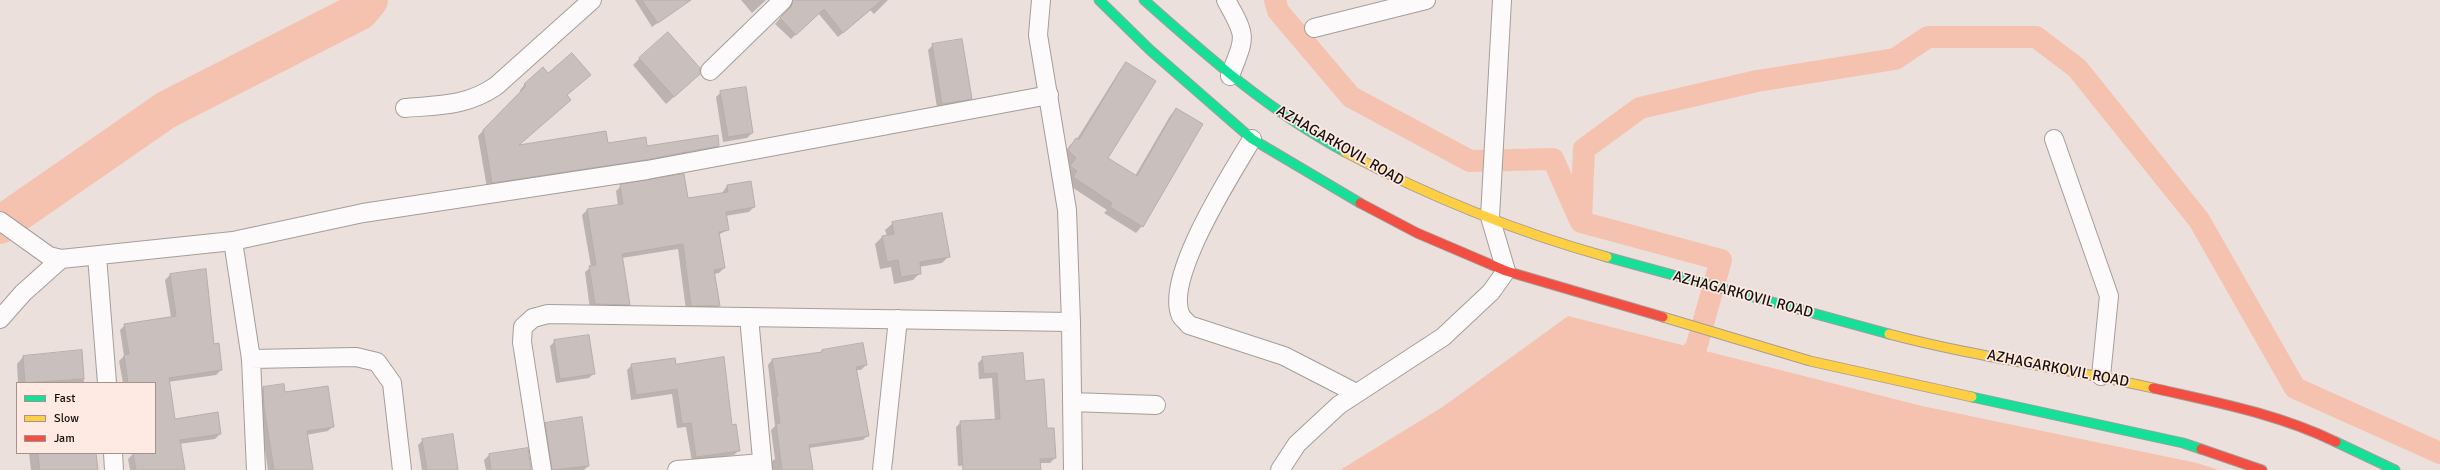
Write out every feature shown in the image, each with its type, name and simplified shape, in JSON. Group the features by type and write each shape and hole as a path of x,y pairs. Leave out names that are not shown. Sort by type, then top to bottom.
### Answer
{"main road":[{"path":"1099,0 1150,50 1252,139 1330,187 1417,233 1506,271 1810,361 2183,443 2262,470"},
{"name":"AZHAGARKOVIL ROAD","path":"1144,0 1230,76 1271,106 1329,143 1406,184 1560,244 1934,346 2101,376 2229,404 2309,429 2395,470"}],"street":[{"path":"405,108 456,104 480,97 496,86 592,0"},
{"path":"710,71 783,0"},
{"path":"1041,0 1038,35 1067,210 1071,322 1073,470"},
{"path":"1226,0 1242,33 1243,43 1230,76"},
{"path":"1314,28 1426,0"},
{"path":"1280,470 1297,444 1338,405 1443,337 1492,292 1506,271 1490,217 1502,0"},
{"path":"0,221 55,258 97,256 233,241 363,213 647,170 1049,95"},
{"path":"1252,139 1199,229 1184,274 1178,299 1181,316 1189,325 1284,356 1356,393"},
{"path":"2054,139 2109,296 2101,376"},
{"path":"233,241 250,359 256,470"},
{"path":"97,256 107,382"},
{"path":"0,318 55,258"},
{"path":"542,470 522,342 523,327 533,318 548,314 1071,322"},
{"path":"677,470 762,466 748,317"},
{"path":"882,470 898,319"},
{"path":"250,359 356,357 377,362 392,383 402,470"},
{"path":"1072,402 1156,405"},
{"path":"113,454 114,470"}],"shaded area":[{"path":"1568,316 1922,406 2197,463 2219,470 1340,470 1444,406"}],"building":[{"path":"642,0 691,0 658,23"},
{"path":"793,0 882,0 843,33 824,9 796,35 780,18 791,7"},
{"path":"668,32 700,68 700,74 674,97 639,58"},
{"path":"962,39 972,99 942,104 932,44"},
{"path":"572,53 591,75 567,95 571,100 519,145 606,131 608,143 646,137 647,146 718,135 719,146 645,160 492,183 483,130 526,86 524,84 543,67 548,73"},
{"path":"1126,62 1156,81 1108,158 1137,176 1176,108 1203,124 1143,227 1110,207 1112,203 1073,177 1077,171 1070,166 1076,158 1068,150 1076,138 1079,139"},
{"path":"746,87 753,133 728,137 720,91"},
{"path":"684,174 688,198 728,192 727,185 751,181 755,207 726,212 729,230 719,232 725,268 714,270 720,306 691,306 683,244 622,254 630,305 595,304 589,266 596,265 587,209 623,204 620,185"},
{"path":"942,213 950,257 920,262 921,274 901,277 898,260 887,262 882,236 894,234 892,222"},
{"path":"206,269 214,344 219,343 222,370 169,378 175,419 218,412 221,434 180,440 185,470 136,470 133,454 156,454 156,382 128,382 124,355 129,354 124,324 176,316 170,274"},
{"path":"589,335 595,374 560,379 554,340"},
{"path":"863,343 867,365 856,367 869,436 809,445 813,470 782,470 776,424 780,423 776,397 778,396 772,359 822,352 822,350"},
{"path":"82,350 84,379 25,382 23,356"},
{"path":"1023,353 1025,381 1044,379 1047,428 1054,428 1056,458 1040,459 1041,470 963,470 960,421 1000,419 997,373 984,374 982,357"},
{"path":"724,357 732,425 736,424 740,451 696,457 691,423 682,424 677,389 636,395 631,364 675,358 676,364"},
{"path":"284,384 285,392 328,386 334,427 307,431 313,470 274,470 264,407 263,387"},
{"path":"582,417 589,466 552,470 545,423"},
{"path":"453,434 458,470 427,470 422,439"},
{"path":"528,448 531,470 491,470 489,454"},
{"path":"38,454 96,454 98,470 40,470"}],"waterway":[{"path":"0,225 166,110 360,11 369,0"},
{"path":"1275,0 1278,11 1351,97 1470,161 1553,159 1579,218"},
{"path":"1675,370 1696,348 1721,260 1581,222 1584,149 1640,108 1757,81 1895,59 1928,37 2036,37 2077,68 2199,220 2295,388 2440,453"}],"traffic: fast":[{"path":"1099,0 1150,50 1252,139 1360,203"},
{"path":"1144,0 1192,42 1265,101 1317,136 1345,152"},
{"path":"1607,257 1889,334"},
{"path":"1972,397 2183,443 2201,449"},
{"path":"2336,442 2395,470"}],"traffic: slow":[{"path":"1345,152 1376,168 1473,212 1540,236 1607,257"},
{"path":"1663,317 1810,361 1972,397"},
{"path":"1889,334 1987,356 2087,374 2153,388"}],"traffic: jam":[{"path":"1360,203 1417,233 1506,271 1663,317"},
{"path":"2153,388 2269,416 2314,432 2336,442"},
{"path":"2201,449 2262,470"}]}
